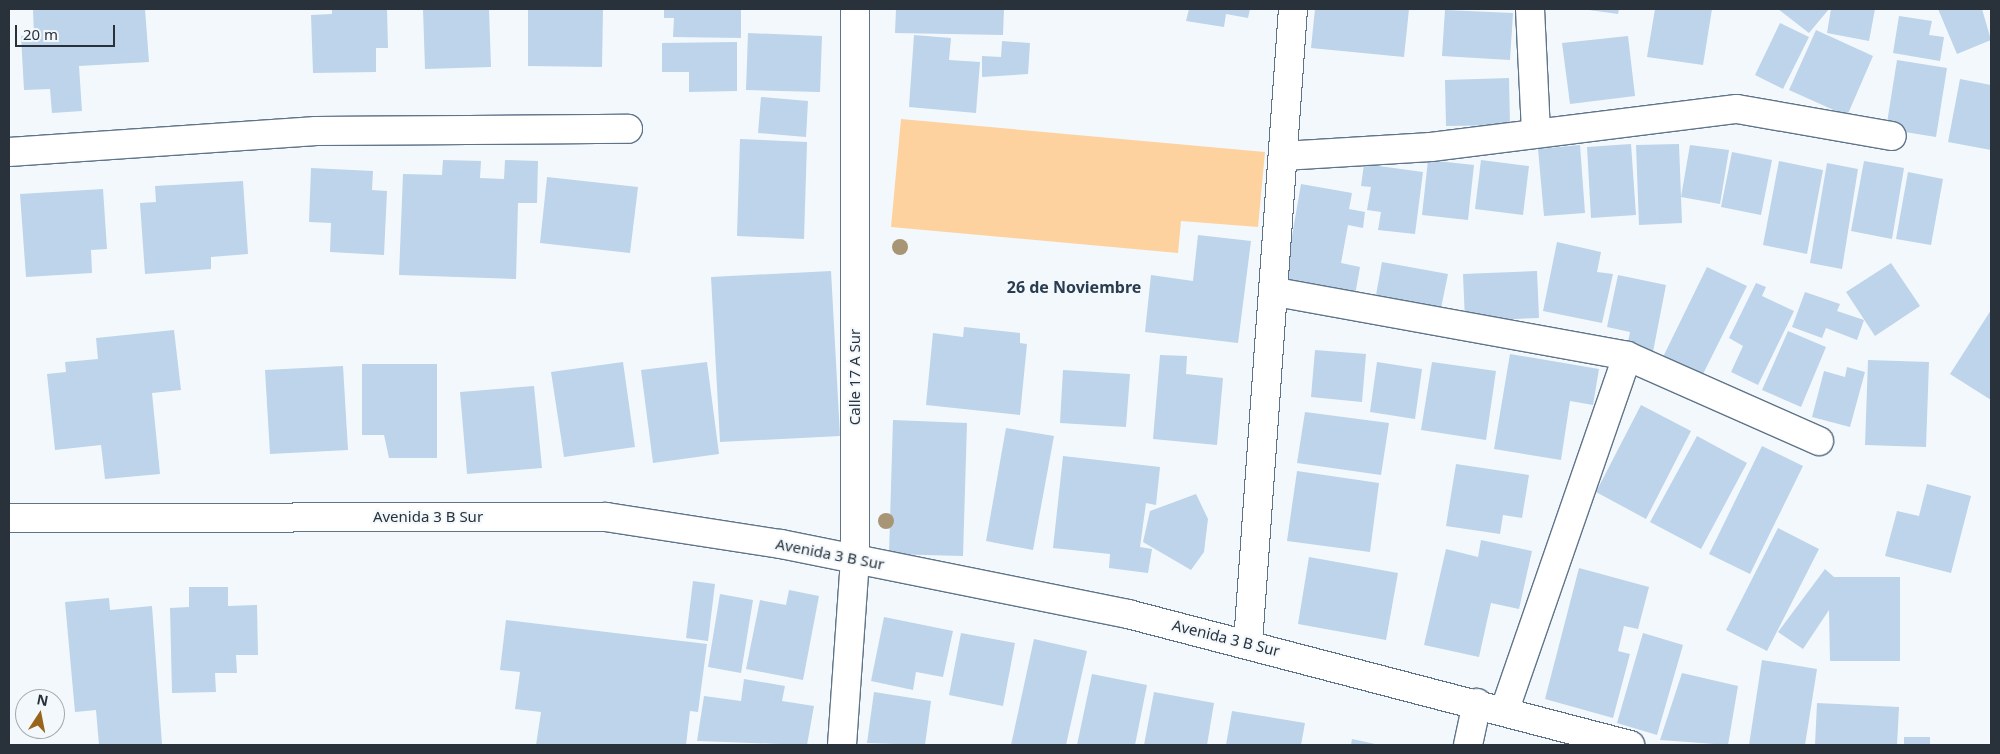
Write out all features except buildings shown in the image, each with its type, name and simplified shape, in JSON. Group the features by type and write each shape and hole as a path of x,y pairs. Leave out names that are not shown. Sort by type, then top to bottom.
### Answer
{"street":[{"name":"Calle 17 A Sur","path":"842,745 855,560 855,9"},
{"path":"1248,643 1276,292 1283,156 1294,9"},
{"path":"1530,9 1536,133"},
{"path":"1283,156 1432,147 1737,109 1892,136"},
{"path":"9,152 316,131 628,129"},
{"path":"1276,292 1626,356 1819,441"},
{"path":"1505,709 1626,356"},
{"name":"Avenida 3 B Sur","path":"9,518 606,517 855,560 1248,643 1505,709 1630,745"},
{"path":"1468,745 1477,702"}],"shaded area":[{"path":"901,119 1265,152 1258,227 1181,221 1178,253 891,227"}],"district":[{"name":"26 de Noviembre","path":"1074,287"}]}
